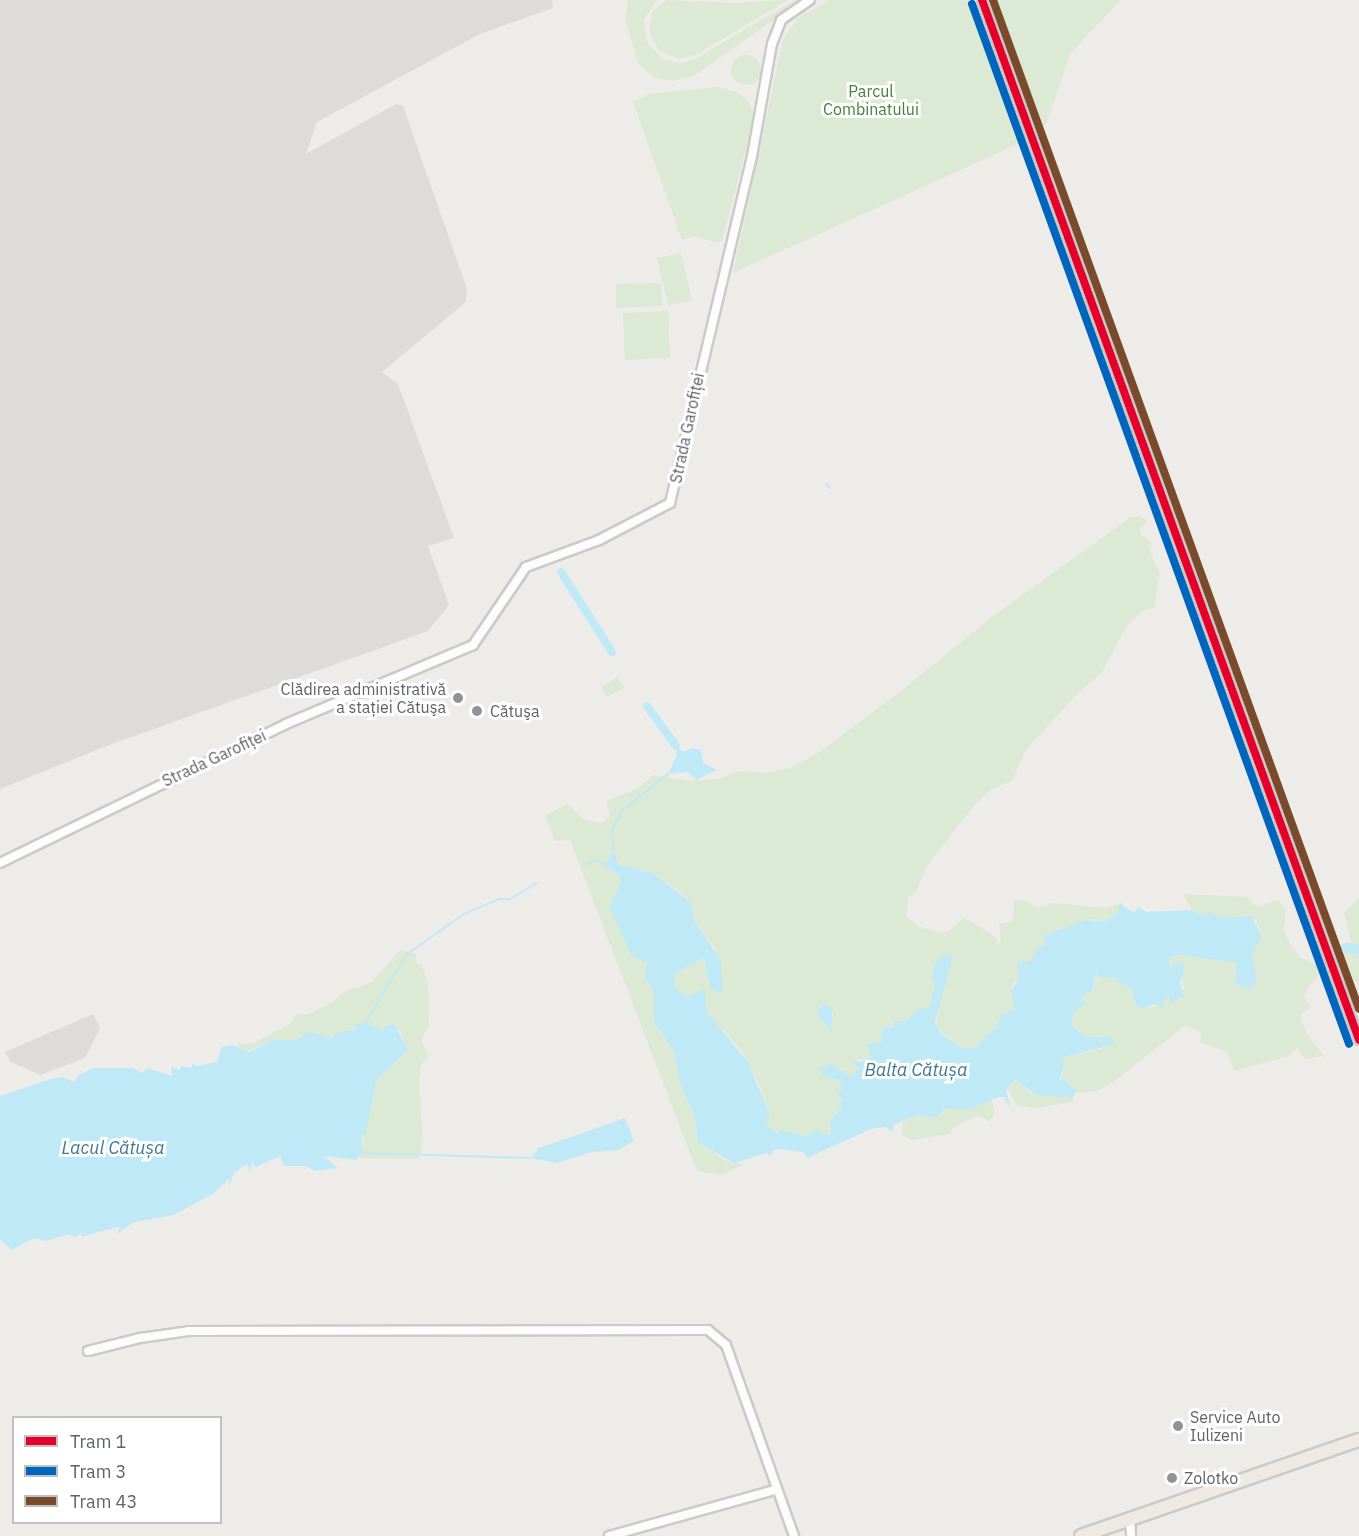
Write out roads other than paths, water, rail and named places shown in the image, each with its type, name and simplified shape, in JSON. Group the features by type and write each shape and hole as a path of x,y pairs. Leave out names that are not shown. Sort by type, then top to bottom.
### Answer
{"highway":[{"path":"1082,1536 1359,1440"}],"street":[{"name":"Strada Garofiței","path":"0,863 286,724 473,645 526,567 599,540 670,503 752,156 774,37 781,20 810,0"},
{"path":"982,0 1044,178 1359,1040"},
{"path":"88,1352 140,1338 189,1331 700,1328 716,1335 726,1345 775,1490 794,1536"},
{"path":"609,1536 775,1490"},
{"path":"1130,1520 1131,1536"}],"water":[{"path":"676,746 684,752 692,748 701,750 703,763 717,770 696,780 688,772 668,774 676,757"},
{"name":"Balta Cătușa","path":"613,851 619,865 653,873 691,902 696,924 720,958 723,987 720,993 710,988 704,958 674,974 675,988 687,997 705,989 706,1011 748,1062 770,1115 766,1125 778,1133 778,1130 807,1136 816,1130 831,1135 830,1121 843,1106 839,1105 842,1099 837,1094 843,1087 838,1080 822,1076 821,1067 831,1063 851,1077 859,1068 850,1059 859,1062 871,1057 867,1044 881,1042 882,1027 892,1028 895,1021 908,1020 918,1009 929,1008 936,982 931,979 935,964 944,954 953,956 935,1023 941,1033 962,1048 978,1047 986,1035 997,1028 1002,1013 1015,1010 1011,991 1019,978 1017,963 1030,961 1038,947 1046,945 1043,935 1087,920 1104,922 1118,913 1120,904 1135,913 1138,907 1147,912 1192,910 1205,917 1209,911 1220,918 1251,916 1262,936 1252,953 1257,982 1250,989 1235,984 1237,963 1182,955 1168,957 1171,969 1176,962 1185,964 1180,984 1184,996 1171,1003 1168,994 1161,1007 1154,1004 1143,1009 1136,1006 1131,988 1118,983 1115,977 1102,978 1096,974 1092,991 1079,997 1086,1002 1072,1016 1072,1026 1085,1037 1111,1036 1115,1044 1061,1058 1065,1065 1060,1077 1077,1090 1073,1097 1036,1095 1015,1080 1006,1090 1011,1109 1004,1097 999,1097 967,1110 947,1108 936,1117 919,1115 893,1125 894,1132 884,1127 871,1129 807,1158 803,1152 777,1149 772,1151 771,1157 767,1153 734,1163 698,1143 695,1117 680,1084 674,1051 654,1023 654,992 645,978 647,963 631,955 611,911 611,903 621,882 618,874 604,867"},
{"path":"1345,943 1359,945 1359,954 1341,951 1326,963 1324,958 1329,950"},
{"path":"823,1003 832,1009 832,1033 817,1014"},
{"name":"Lacul Cătușa","path":"365,1023 384,1031 385,1026 394,1024 408,1050 376,1081 365,1137 361,1132 363,1150 356,1160 323,1156 338,1168 316,1171 304,1166 284,1166 280,1156 256,1167 252,1162 250,1172 247,1164 234,1173 229,1187 229,1179 214,1193 174,1215 134,1222 116,1234 121,1226 81,1237 82,1232 75,1237 69,1234 47,1241 33,1238 12,1250 0,1239 0,1096 51,1079 63,1077 74,1082 78,1075 94,1068 133,1068 142,1073 147,1068 172,1076 171,1067 180,1070 181,1066 192,1068 192,1063 197,1066 217,1062 222,1047 232,1045 249,1052 272,1040 296,1040 309,1032 333,1038 337,1032 355,1030 357,1024"},
{"path":"625,1118 634,1141 619,1150 592,1152 556,1163 531,1158 539,1148"}],"waterway":[{"path":"826,484 830,488"},
{"path":"561,572 612,652"},
{"path":"647,706 676,746"},
{"path":"613,851 612,829 623,810 668,774"},
{"path":"586,864 598,860 604,864"},
{"path":"365,1023 407,954 464,914 499,899 510,899 537,883"},
{"path":"362,1153 531,1158"}],"tram line":[{"name":"1","path":"982,0 1359,1040"},
{"name":"43","path":"993,0 1359,1009"},
{"name":"3","path":"972,4 1349,1044"}],"place":[{"name":"Clădirea administrativă a stației Cătuşa","path":"458,698"},
{"name":"Cătuşa","path":"477,711"},
{"name":"Service Auto Iulizeni","path":"1178,1426"},
{"name":"Zolotko","path":"1172,1478"}],"park label":[{"name":"Parcul Combinatului","path":"871,100"}]}
